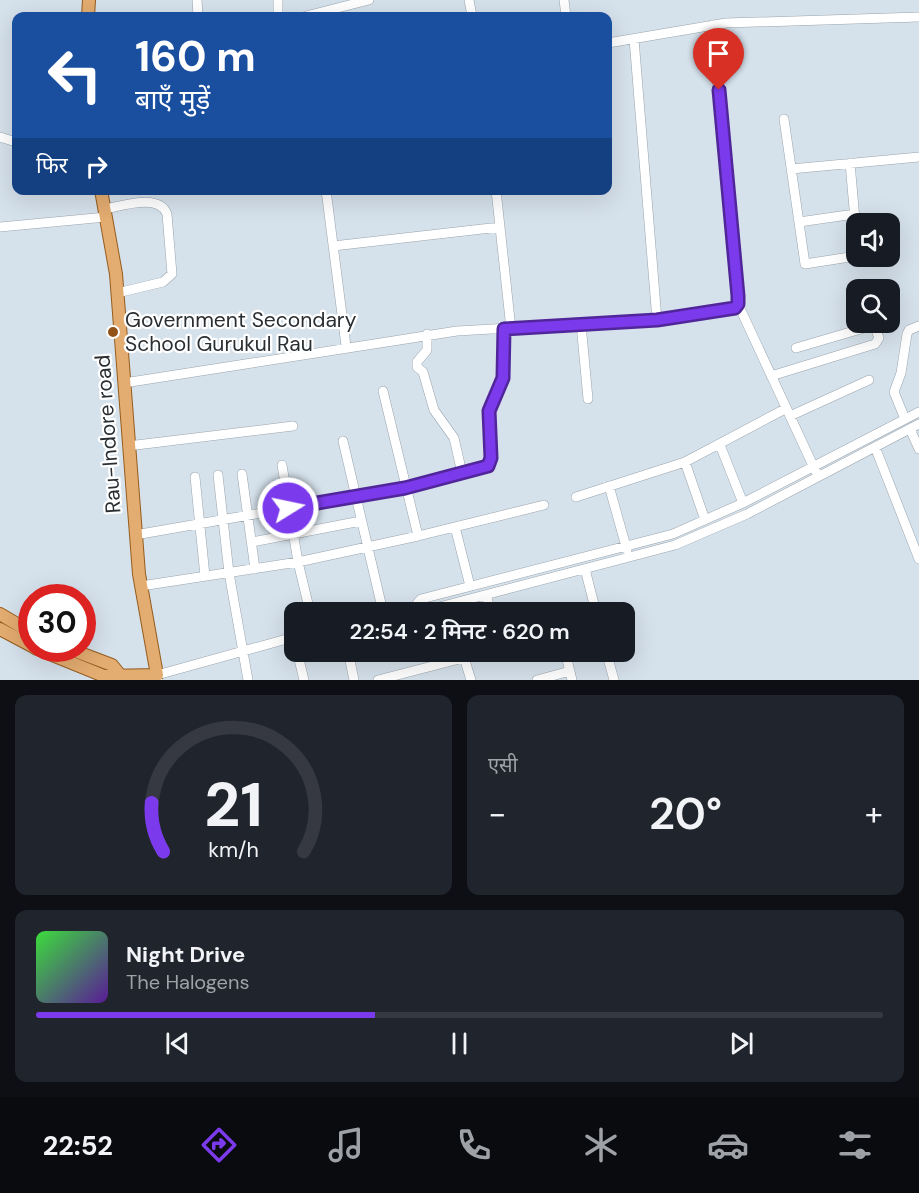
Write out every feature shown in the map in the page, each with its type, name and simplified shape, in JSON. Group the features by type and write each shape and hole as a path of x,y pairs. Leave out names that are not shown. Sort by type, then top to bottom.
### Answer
{"main road":[{"name":"Rau-Indore road","path":"102,195 117,292 135,535 141,586 158,677"},
{"path":"0,614 18,625"},
{"path":"0,628 18,638"},
{"path":"96,660 112,666 120,675"},
{"path":"70,662 104,676 158,677"}],"street":[{"path":"322,12 369,0"},
{"path":"612,42 712,25 811,19 919,17"},
{"path":"712,25 738,304 819,477"},
{"path":"634,39 657,320"},
{"path":"784,119 805,264 846,258"},
{"path":"791,169 919,157"},
{"path":"850,163 855,213"},
{"path":"327,195 346,346"},
{"path":"135,535 405,488 481,469 491,463 489,411 503,378 508,329 497,195"},
{"path":"0,227 105,213 156,202 165,207 172,274 170,278 163,282 117,292"},
{"path":"799,222 846,215"},
{"path":"333,246 500,226"},
{"path":"124,383 427,334 657,320 729,310 738,304"},
{"path":"581,324 588,399"},
{"path":"771,376 874,344 879,338 876,330 871,326 796,348"},
{"path":"905,419 894,392 902,373 907,334 909,330 919,326"},
{"path":"427,334 427,350 416,364 425,375 434,410 454,438 462,473"},
{"path":"576,497 685,462 787,412 869,380"},
{"path":"383,390 418,536"},
{"path":"418,602 421,599 445,592 673,534 743,503 919,412"},
{"path":"466,602 630,559 709,531 819,477 919,424"},
{"path":"128,446 293,426"},
{"path":"910,429 919,449"},
{"path":"344,441 380,602"},
{"path":"720,445 743,503"},
{"path":"875,447 919,558"},
{"path":"685,462 705,520"},
{"path":"282,465 298,562 308,602"},
{"path":"242,474 255,569"},
{"path":"218,475 229,573 249,680"},
{"path":"195,477 205,576"},
{"path":"609,486 630,559"},
{"path":"141,586 298,562 367,548 544,505"},
{"path":"252,542 361,521"},
{"path":"455,527 470,586"},
{"path":"585,569 593,602"},
{"path":"445,592 448,602"},
{"path":"486,595 488,602"},
{"path":"158,677 284,641"},
{"path":"300,662 304,680"},
{"path":"350,662 354,680"},
{"path":"378,680 437,662"},
{"path":"465,662 471,680"},
{"path":"609,662 614,680"},
{"path":"537,680 571,676"}],"place":[{"name":"Government Secondary School Gurukul Rau","path":"113,332"}],"route":[{"path":"288,508 405,488 488,466 491,463 489,411 503,378 504,329 657,320 735,308 738,304 735,252 719,90"}]}
